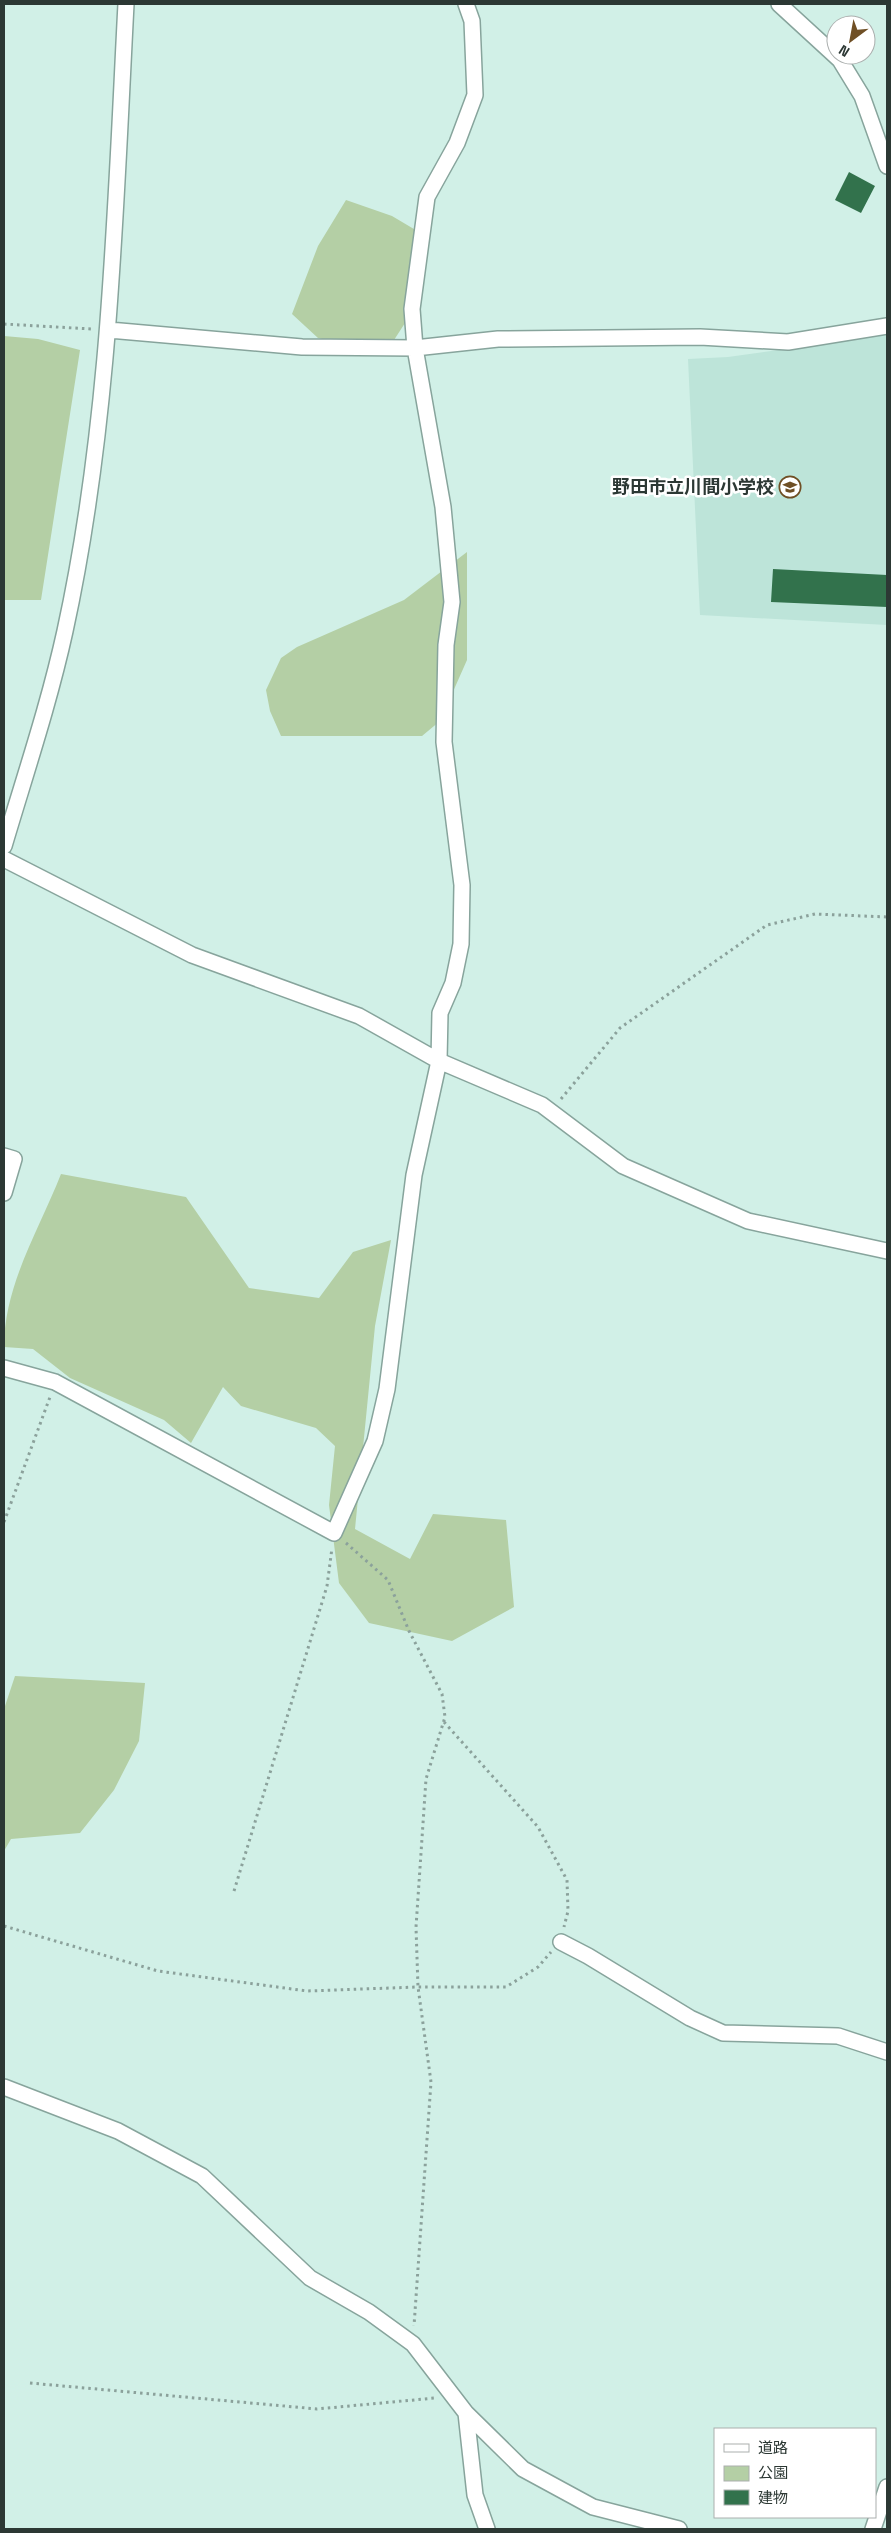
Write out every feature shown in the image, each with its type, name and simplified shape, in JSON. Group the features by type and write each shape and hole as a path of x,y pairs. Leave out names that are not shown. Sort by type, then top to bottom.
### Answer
{"street":[{"path":"4,846 55,676 65,630 100,413 109,330 126,4"},
{"path":"4,1368 56,1382 334,1533 375,1441 387,1390 414,1176 438,1061 440,1013 453,983 461,944 462,885 444,742 446,645 452,602 443,507 415,348 412,309 427,197 457,143 475,95 472,21 466,4"},
{"path":"779,4 840,60 862,96 887,166"},
{"path":"109,330 302,346 415,348 498,338 700,337 788,342 887,326"},
{"path":"4,859 192,955 359,1016 438,1061 542,1104 623,1166 748,1221 887,1251"},
{"path":"4,1156 14,1159 4,1193"},
{"path":"561,1942 588,1956 690,2018 723,2033 838,2036 887,2052"},
{"path":"4,2087 118,2131 202,2176 310,2278 369,2312 413,2344 466,2413 523,2469 593,2507 679,2529"},
{"path":"466,2413 475,2495 487,2529"},
{"path":"876,2518 887,2487"}],"path":[{"path":"4,324 109,330"},
{"path":"551,1112 620,1028 767,926 815,914 887,917"},
{"path":"4,1522 56,1382"},
{"path":"334,1533 388,1580 409,1631 442,1694 444,1722 426,1779 416,1928 418,1986 430,2082 413,2344"},
{"path":"234,1891 327,1586 334,1533"},
{"path":"4,1926 158,1971 307,1992 418,1986 506,1987 538,1967 561,1942 568,1911 567,1880 538,1827 444,1722"},
{"path":"30,2383 317,2409 453,2396"}],"shaded area":[{"name":"野田市立川間小学校","path":"887,335 887,625 700,615 688,359 728,357"}],"green space":[{"path":"346,200 392,216 424,235 405,323 385,354 318,338 292,314 318,246"},
{"path":"4,336 38,339 80,350 41,600 4,600"},
{"path":"467,552 467,660 440,721 422,736 281,736 270,711 266,690 281,658 297,647 404,600"},
{"path":"61,1174 186,1197 249,1288 319,1298 353,1252 391,1240 375,1326 355,1529 410,1559 433,1514 506,1520 514,1607 452,1641 369,1623 339,1583 329,1505 335,1446 316,1428 241,1406 223,1387 191,1443 164,1420 70,1378 33,1349 4,1347 6,1324 16,1280"},
{"path":"15,1676 145,1683 139,1741 114,1790 80,1833 11,1839 4,1851 4,1709"}],"building":[{"path":"849,172 875,186 861,213 835,200"},
{"path":"773,569 887,575 887,607 771,602"}],"place":[{"name":"野田市立川間小学校","path":"790,487"}]}
